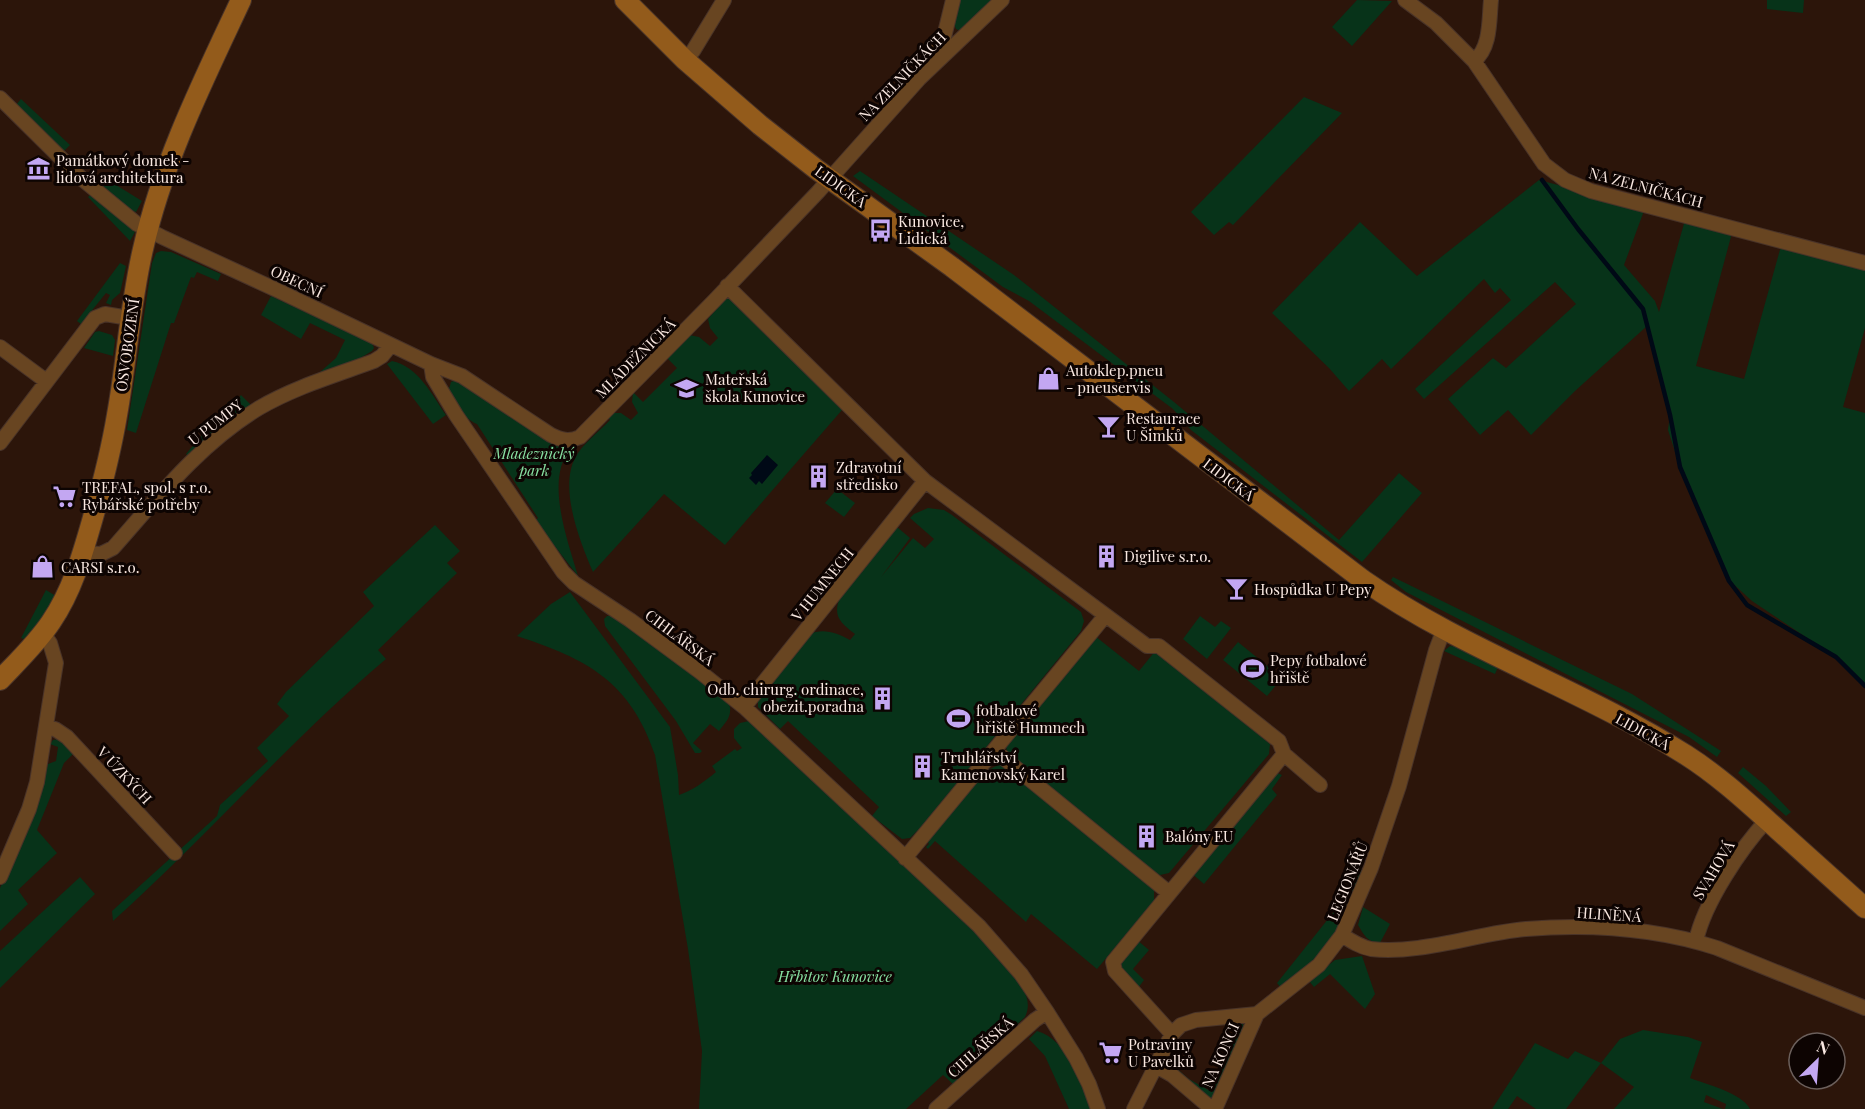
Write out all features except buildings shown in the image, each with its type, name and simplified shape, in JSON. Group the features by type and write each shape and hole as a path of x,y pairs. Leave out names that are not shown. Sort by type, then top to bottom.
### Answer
{"main road":[{"name":"OSVOBOZENÍ","path":"0,680 43,633 66,595 83,553 112,445 135,283 154,205 180,132 242,0"},
{"name":"LIDICKÁ","path":"625,0 685,60 760,125 952,267 1363,580 1400,605 1444,629 1655,736 1716,776 1865,908"}],"street":[{"path":"685,60 693,51 724,0"},
{"path":"919,79 941,45 953,0"},
{"name":"NA ZELNIČKÁCH","path":"830,179 919,79 1002,0"},
{"name":"NA ZELNIČKÁCH","path":"1405,0 1436,23 1474,61 1544,164 1556,175 1573,184 1865,262"},
{"path":"1474,61 1485,47 1491,0"},
{"name":"OBECNÍ","path":"0,99 81,178 128,218 147,230 431,364"},
{"name":"MLÁDEŽNICKÁ","path":"431,364 475,384 559,439 569,440 580,437 830,179"},
{"path":"727,286 925,481 1147,646 1159,646 1280,741 1284,754 1320,785"},
{"path":"0,443 95,318 105,314 129,318"},
{"name":"U PUMPY","path":"83,553 101,554 113,548 178,474 245,418 283,396 375,361 391,345"},
{"path":"0,347 46,381"},
{"name":"CIHLÁŘSKÁ","path":"431,364 434,377 456,415 570,579 676,654 744,707 992,939 1021,974 1076,1058 1098,1109"},
{"name":"V HUMNECH","path":"744,707 925,481"},
{"path":"905,858 1105,616"},
{"name":"LEGIONÁŘŮ","path":"1257,1014 1319,965 1342,936 1371,868 1400,786 1436,650 1444,629"},
{"path":"0,877 34,796 56,663 50,643 43,633"},
{"name":"V ÚZKÝCH","path":"46,727 55,729 67,737 175,853"},
{"path":"995,751 1168,892"},
{"path":"1172,1034 1115,971 1113,960 1284,754"},
{"name":"SVAHOVÁ","path":"1696,941 1698,930 1718,888 1751,839 1767,820"},
{"name":"HLINĚNÁ","path":"1342,936 1372,949 1410,948 1509,931 1557,928 1598,927 1652,933 1696,941 1865,1008"},
{"name":"CIHLÁŘSKÁ","path":"936,1109 1035,1020 1047,1012"},
{"path":"1134,1109 1172,1034 1181,1025 1196,1020 1257,1014"},
{"name":"NA KONCI","path":"1213,1109 1257,1014"},
{"path":"1156,1066 1172,1075 1213,1109"}],"green space":[{"path":"959,0 997,0 961,31 956,29 954,23"},
{"path":"1357,0 1392,1 1352,46 1332,27"},
{"path":"1767,0 1804,0 1803,13 1767,9"},
{"path":"1304,97 1342,113 1233,225 1229,222 1214,235 1191,212"},
{"path":"21,99 70,145 64,151 16,105"},
{"path":"860,171 1014,275 1174,402 1339,540 1399,473 1422,493 1362,562 1191,430 1173,409 1029,301 1003,287 853,176"},
{"path":"108,180 142,201 136,212 128,209 103,186"},
{"path":"1539,180 1645,208 1624,265 1655,301 1659,312 1685,220 1732,233 1696,366 1744,379 1781,246 1865,267 1865,328 1843,407 1865,413 1865,686 1837,658 1752,601 1729,580 1680,467 1668,430 1670,414 1656,369 1647,326 1575,391 1531,435 1508,410 1480,435 1448,399 1493,358 1506,368 1576,304 1555,282 1424,399 1415,389 1511,300 1500,288 1495,293 1484,279 1391,369 1382,359 1349,391 1329,368 1272,313 1360,222 1417,276"},
{"path":"93,192 135,232 130,241 88,197"},
{"path":"171,252 221,274 218,281 197,272 194,278 191,277 174,323 171,323 136,433 127,430 152,263 156,253"},
{"path":"120,263 126,266 120,293 112,300 111,305 106,303 110,295 106,293 81,324 77,321"},
{"path":"271,296 372,343 374,348 345,367 322,374 320,372 336,358 345,340 310,323 301,339 261,315"},
{"path":"727,297 731,298 842,410 725,545 664,494 593,572 577,531 570,500 569,485 575,458 586,443 610,420 608,417 612,413 621,413 631,420 638,413 632,402 633,392 643,402 677,368 667,358 689,335 699,337 710,346 718,338 710,328 708,319"},
{"path":"95,332 112,335 115,340 113,356 84,348"},
{"path":"392,361 417,375 446,415 433,424 387,364"},
{"name":"Mladeznický park","path":"456,380 560,446 571,448 563,461 559,476 559,493 564,528 578,576 535,521 538,518 477,424 464,414 457,404 449,389 451,382"},
{"path":"241,395 253,407 190,457 186,454 211,424 214,426 228,402 238,399"},
{"path":"837,489 855,503 844,517 825,503"},
{"path":"928,508 944,510 952,515 1081,612 1084,621 1081,631 920,828 910,838 902,839 872,816 879,807 788,721 780,729 758,707 758,698 804,637 820,631 840,635 850,640 855,634 841,622 837,613 841,595 897,527 910,538 881,577 913,538 925,548 934,539 910,518"},
{"path":"435,525 460,551 447,563 457,573 378,650 386,659 316,722 182,856 113,921 112,911 217,816 220,805 268,761 257,748 289,716 277,704 286,692 374,606 363,592"},
{"path":"1393,577 1632,694 1721,751 1717,757 1689,737 1406,592 1391,580"},
{"path":"46,590 56,596 38,624 24,639 21,638"},
{"name":"Hřbitov Kunovice","path":"570,592 670,727 679,795 707,779 716,772 712,766 735,749 737,751 742,748 734,738 734,729 740,723 749,721 761,729 1003,961 1027,998 1028,1006 1025,1017 953,1084 943,1075 906,1109 699,1109 702,1051 688,949 655,755 633,708 603,676 565,654 517,636 551,604"},
{"path":"611,616 635,631 729,703 729,715 719,731 710,724 693,743 702,751 700,753 695,753 676,721 605,626 604,619"},
{"path":"1200,616 1215,627 1221,621 1231,628 1207,659 1183,639"},
{"path":"1095,636 1139,671 1156,650 1270,744 1269,754 1169,873 1160,875 1148,868 1007,753 1006,745"},
{"name":"Pepy fotbalové hřiště","path":"1238,642 1282,678 1267,696 1223,660"},
{"path":"1450,646 1458,647 1498,667 1495,674 1444,651"},
{"path":"59,739 75,752 64,763 37,830 57,853 18,890 28,904 0,931 0,888 40,795 48,764 56,761 58,747 50,744 53,740"},
{"path":"999,765 1005,766 1154,888 1154,901 1097,969 1031,914 1026,922 935,841 928,849 926,847 929,844 927,841 971,786 990,769"},
{"path":"1743,767 1766,786 1791,812 1786,816 1738,773"},
{"path":"1277,773 1282,775 1272,789 1277,795 1204,884 1190,872"},
{"path":"1362,869 1348,910 1333,938 1317,957 1281,988 1277,983 1344,899"},
{"path":"80,877 95,894 0,988 0,951"},
{"path":"1363,907 1390,924 1380,943 1369,940 1358,925"},
{"path":"1137,940 1149,950 1133,969 1144,980 1138,988 1120,967 1120,961"},
{"path":"1362,956 1375,994 1365,1009 1330,974 1314,987 1309,981 1335,960"},
{"path":"1239,1024 1243,1024 1244,1028 1214,1097 1209,1098 1165,1063 1167,1060 1189,1079 1212,1092"},
{"path":"1643,1030 1688,1037 1702,1042 1690,1078 1740,1098 1750,1109 1725,1109 1726,1104 1706,1095 1704,1102 1723,1109 1614,1109 1634,1087 1601,1063 1620,1039"},
{"path":"1037,1031 1057,1043 1072,1063 1090,1109 1069,1109 1045,1056 1029,1039"},
{"path":"1535,1043 1568,1059 1575,1051 1601,1063 1566,1109 1536,1109 1517,1096 1508,1109 1492,1109"}],"shaded area":[{"path":"767,455 778,465 762,484 759,481 756,485 749,478"}],"waterway":[{"path":"1542,180 1578,229 1643,309 1670,415 1680,467 1729,581 1747,605 1836,657 1865,686"}],"place":[{"name":"Památkový domek - lidová architektura","path":"38,169"},
{"name":"Kunovice, Lidická","path":"880,230"},
{"name":"Autoklep.pneu - pneuservis","path":"1048,379"},
{"name":"Mateřská škola Kunovice","path":"687,388"},
{"name":"Restaurace U Šimků","path":"1108,427"},
{"name":"Zdravotní středisko","path":"818,476"},
{"name":"TREFAL, spol. s r.o. Rybářské potřeby","path":"64,496"},
{"name":"Digilive s.r.o.","path":"1106,556"},
{"name":"CARSI s.r.o.","path":"43,567"},
{"name":"Hospůdka U Pepy","path":"1236,589"},
{"name":"Pepy fotbalové hřiště","path":"1252,669"},
{"name":"Odb. chirurg. ordinace, obezit.poradna","path":"882,698"},
{"name":"fotbalové hřiště Humnech","path":"958,719"},
{"name":"Truhlářství Kamenovský Karel","path":"923,766"},
{"name":"Balóny EU","path":"1147,836"},
{"name":"Potraviny U Pavelků","path":"1110,1053"}]}
